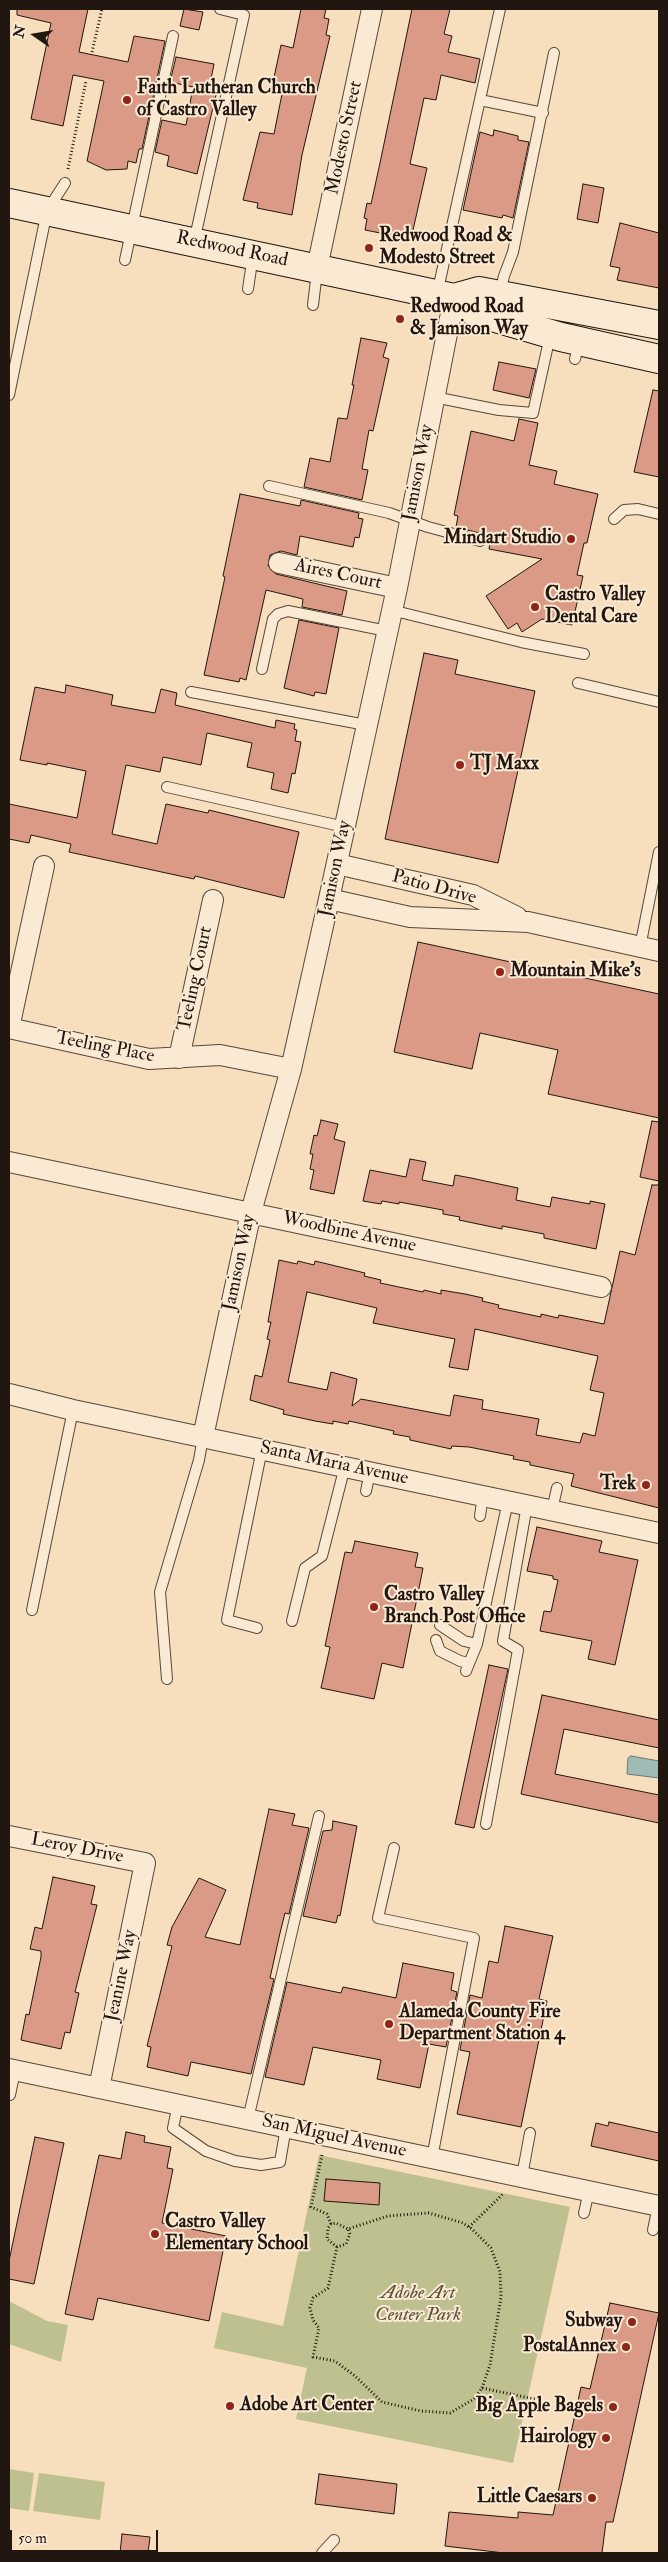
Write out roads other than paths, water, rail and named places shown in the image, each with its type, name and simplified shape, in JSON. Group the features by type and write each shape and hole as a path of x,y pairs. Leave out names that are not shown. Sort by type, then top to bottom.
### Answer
{"main road":[{"name":"Redwood Road","path":"9,203 446,296 475,312 550,334 577,350 659,359"},
{"name":"Redwood Road","path":"446,296 480,291 659,325"}],"street":[{"name":"Modesto Street","path":"317,268 372,9"},
{"name":"Jamison Way","path":"203,1437 251,1212 291,1069 397,588 434,397 446,296"},
{"name":"Aires Court","path":"279,563 397,588"},
{"name":"Patio Drive","path":"337,864 473,895 498,909 528,922"},
{"path":"9,1028 44,866"},
{"name":"Patio Drive","path":"329,899 410,917 528,922 650,949"},
{"name":"Teeling Court","path":"179,1058 213,900"},
{"name":"Teeling Place","path":"9,1028 149,1059 220,1055 291,1069"},
{"name":"Woodbine Avenue","path":"9,1162 601,1287"},
{"name":"Santa Maria Avenue","path":"9,1394 73,1410 345,1466 368,1481 483,1495 659,1533"},
{"name":"Leroy Drive","path":"9,1836 145,1863"},
{"name":"Jeanine Way","path":"99,2088 145,1863"},
{"name":"San Miguel Avenue","path":"12,2070 659,2206"}],"lane":[{"path":"193,243 244,15 220,9"},
{"path":"446,296 480,100 500,9"},
{"path":"125,260 130,228 173,36"},
{"path":"499,295 513,252 554,54"},
{"path":"480,100 543,113"},
{"path":"9,395 47,211 65,183"},
{"path":"248,289 253,254"},
{"path":"313,305 317,268"},
{"path":"434,397 499,410 533,412 550,334"},
{"path":"269,486 389,513 409,521 480,541"},
{"path":"614,519 624,510 638,509 659,514"},
{"path":"392,610 521,642 584,654"},
{"path":"262,669 273,619 278,614 288,611 387,631"},
{"path":"578,683 659,702"},
{"path":"191,692 366,725"},
{"path":"167,788 345,826"},
{"path":"650,949 659,852"},
{"path":"32,1610 73,1410"},
{"path":"167,1679 160,1592 199,1460 203,1437"},
{"path":"257,1628 227,1620 262,1449"},
{"path":"292,1621 306,1568 322,1556 345,1466"},
{"path":"552,1510 557,1488"},
{"path":"480,1516 483,1495"},
{"path":"436,1640 440,1651 468,1667 477,1644 517,1503"},
{"path":"486,1824 518,1650 503,1641 517,1503"},
{"path":"440,1625 464,1641 477,1644"},
{"path":"248,2119 319,1816"},
{"path":"394,1848 378,1918 474,1938 432,2158"},
{"path":"10,2094 12,2070"},
{"path":"178,2104 173,2128 206,2151 220,2157 248,2164 261,2166 280,2162 286,2127"},
{"path":"515,2175 530,2133"},
{"path":"584,2213 589,2191"},
{"path":"653,2230 659,2206"},
{"path":"322,2553 334,2540"}],"water":[{"path":"631,1756 659,1761 659,1778 627,1774 628,1758"}],"place":[{"name":"Faith Lutheran Church of Castro Valley","path":"127,100"},
{"name":"Redwood Road & Modesto Street","path":"369,248"},
{"name":"Redwood Road & Jamison Way","path":"400,319"},
{"name":"Mindart Studio","path":"571,539"},
{"name":"Castro Valley Dental Care","path":"535,607"},
{"name":"TJ Maxx","path":"460,765"},
{"name":"Mountain Mike's","path":"500,972"},
{"name":"Trek","path":"646,1485"},
{"name":"Castro Valley Branch Post Office","path":"374,1607"},
{"name":"Alameda County Fire Department Station 4","path":"389,2024"},
{"name":"Castro Valley Elementary School","path":"155,2234"},
{"name":"Subway","path":"632,2322"},
{"name":"PostalAnnex","path":"626,2347"},
{"name":"Adobe Art Center","path":"230,2406"},
{"name":"Big Apple Bagels","path":"613,2407"},
{"name":"Hairology","path":"606,2438"},
{"name":"Little Caesars","path":"592,2498"}],"park label":[{"name":"Adobe Art Center Park","path":"418,2305"}]}
